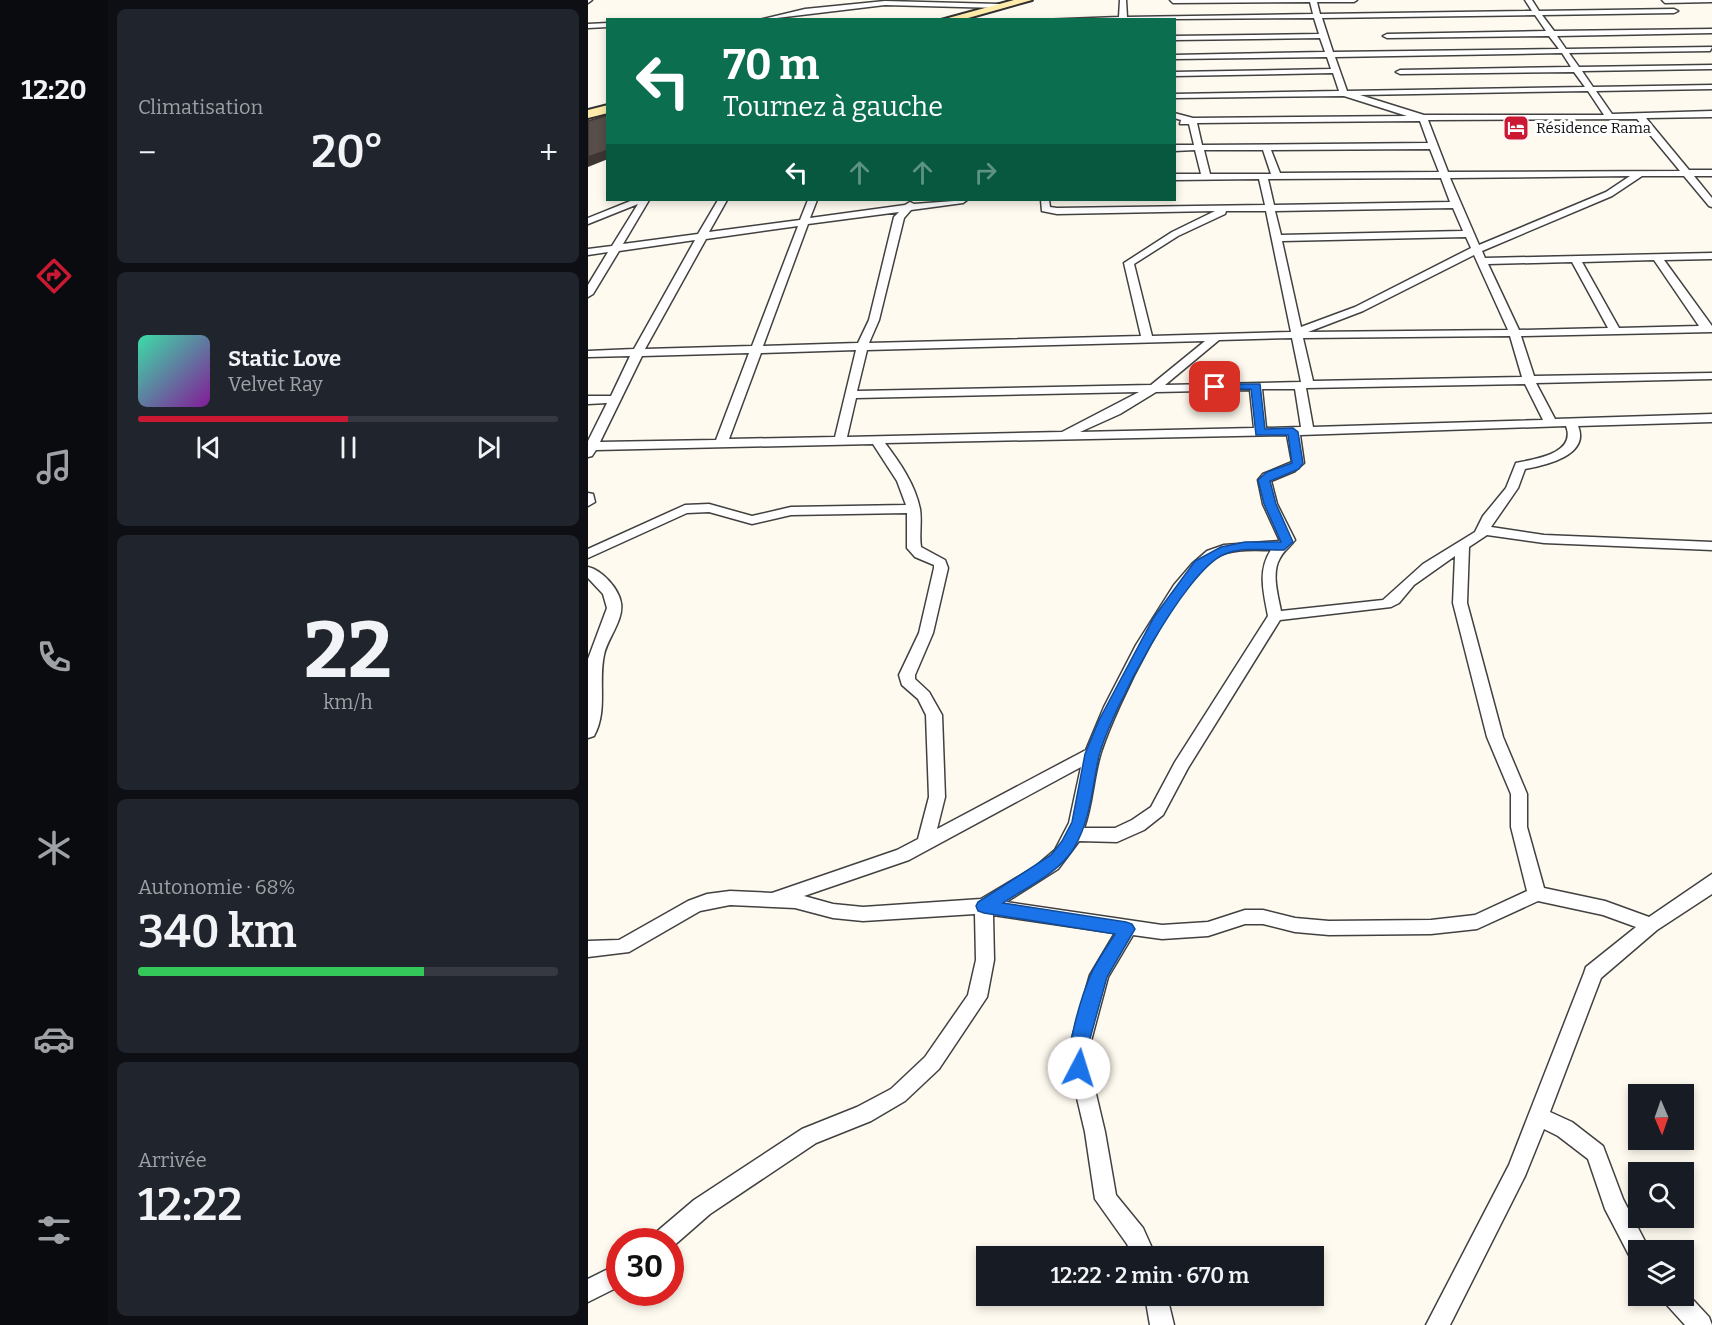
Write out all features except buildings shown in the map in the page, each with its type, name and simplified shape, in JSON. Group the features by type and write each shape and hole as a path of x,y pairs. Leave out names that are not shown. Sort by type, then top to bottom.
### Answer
{"main road":[{"path":"954,18 1027,0"},
{"path":"588,115 606,111"}],"street":[{"path":"1123,0 1123,18"},
{"path":"1313,0 1323,36 1344,93"},
{"path":"1164,5 1174,1 1354,0"},
{"path":"1528,0 1610,117"},
{"path":"1664,0 1712,0"},
{"path":"1664,0 1681,18"},
{"path":"772,18 805,11 885,3 999,6"},
{"path":"1137,18 1154,9"},
{"path":"1176,18 1674,11"},
{"path":"1376,14 1387,36 1390,53 1411,92"},
{"path":"1185,18 1187,38 1196,74"},
{"path":"1687,24 1711,50"},
{"path":"588,26 606,25"},
{"path":"1387,36 1712,31"},
{"path":"1176,38 1323,36"},
{"path":"1176,57 1711,50"},
{"path":"1400,72 1712,67"},
{"path":"1176,74 1336,71"},
{"path":"1176,96 1712,87"},
{"path":"1344,93 1423,118"},
{"path":"1176,148 1198,147 1250,134 1423,118 1640,117 1712,114"},
{"path":"1176,116 1250,134 1266,147 1276,176"},
{"path":"1640,117 1712,204"},
{"path":"1423,118 1456,205 1515,333 1528,380 1551,424"},
{"path":"1176,122 1192,121"},
{"path":"1192,121 1206,177"},
{"path":"1266,147 1432,146"},
{"path":"1176,177 1445,173 1712,173"},
{"path":"1298,333 1359,309 1477,249 1609,194 1641,173"},
{"path":"1263,176 1298,333 1308,431"},
{"path":"588,221 638,201"},
{"path":"588,294 644,201"},
{"path":"721,201 638,352 589,449 840,441 1293,432 1712,418"},
{"path":"722,444 754,351 812,201"},
{"path":"588,252 804,222 911,203 946,201"},
{"path":"1045,201 1045,209 1057,212 1456,205"},
{"path":"840,441 862,348 874,320 899,217 911,203"},
{"path":"1147,339 1129,263 1175,234 1229,209"},
{"path":"1275,238 1469,234"},
{"path":"1483,261 1712,256"},
{"path":"1657,257 1709,329"},
{"path":"1575,259 1616,332"},
{"path":"588,354 862,348 1298,333 1515,333 1709,329"},
{"path":"1061,436 1116,411 1154,388 1216,337"},
{"path":"851,395 1712,376"},
{"path":"1256,386 1260,432"},
{"path":"588,400 615,399"},
{"path":"1275,616 1386,604 1394,600 1409,582 1428,567 1462,547 1484,530 1490,516 1512,488 1520,466 1543,462 1567,450 1574,442 1575,434 1571,424"},
{"path":"1073,834 1117,835 1138,825 1157,811 1180,766 1275,616 1270,584 1271,563 1274,554 1284,547 1288,540 1270,504 1264,480 1271,474 1294,467 1298,463 1293,432"},
{"path":"877,441 899,471 913,509 914,548 920,554 940,563 941,568 926,633 907,675 907,681 924,696 934,722 937,797 925,844"},
{"path":"588,497 588,502"},
{"path":"588,554 685,509 709,508 752,520 792,511 913,509"},
{"path":"1484,530 1544,539 1712,546"},
{"path":"984,906 1057,860 1079,822 1092,754 1106,720 1136,658 1168,605 1200,564 1211,554 1236,547 1284,547"},
{"path":"1462,547 1460,603 1495,737 1519,794 1519,827 1537,894"},
{"path":"588,571 601,581 613,599 614,606 612,619 600,642 594,670 592,684 595,714 588,732"},
{"path":"770,898 876,866 925,844 1092,754"},
{"path":"1438,1325 1518,1169 1593,973 1651,926 1709,887 1712,881"},
{"path":"588,949 622,947 636,941 665,921 707,901 770,898 863,914 984,906 1126,929 1194,931 1254,917 1329,928 1431,927 1477,922 1537,894 1605,908 1651,926"},
{"path":"678,1228 702,1207 809,1136 864,1114 897,1095 932,1063 977,997 985,960 984,906"},
{"path":"1126,929 1099,975 1077,1056 1095,1132 1106,1199 1135,1236 1140,1246"},
{"path":"1538,1116 1565,1129 1596,1153 1613,1202 1631,1240"},
{"path":"588,1291 606,1281"},
{"path":"1158,1306 1162,1325"},
{"path":"1683,1306 1701,1325"}],"place":[{"name":"Résidence Rama","path":"1516,128"}],"route":[{"path":"1079,1068 1077,1056 1079,1046 1092,1008 1099,975 1126,929 984,906 1057,860 1068,844 1079,822 1092,754 1106,720 1136,658 1168,605 1200,564 1211,554 1221,551 1245,546 1284,547 1288,540 1270,504 1264,480 1271,474 1287,471 1298,463 1293,432 1260,432 1256,386 1215,387"}]}
